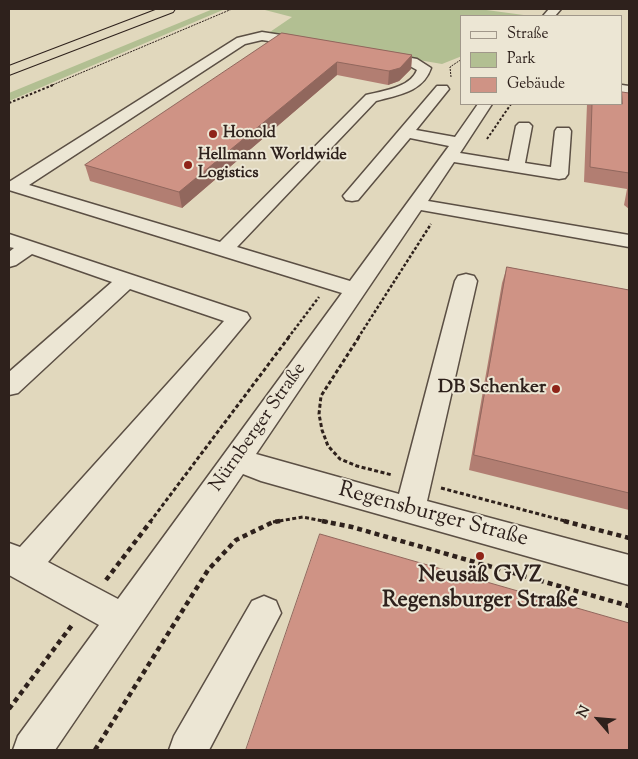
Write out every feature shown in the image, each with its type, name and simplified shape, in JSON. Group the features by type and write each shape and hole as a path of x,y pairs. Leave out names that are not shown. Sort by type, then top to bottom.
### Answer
{"highway":[{"path":"9,71 169,9"}],"street":[{"path":"318,45 262,36 242,41 15,186 355,290"},
{"path":"224,249 371,98 416,82 423,74 424,68 412,62 365,54"},
{"path":"352,196 405,132 448,85"},
{"name":"Nürnberger Straße","path":"32,750 455,150 484,105"},
{"path":"516,168 524,126"},
{"path":"405,132 455,150 472,161 559,174 564,131"},
{"path":"416,204 629,241"},
{"path":"9,240 239,318 16,562 123,620"},
{"path":"9,262 29,246"},
{"path":"9,386 127,280"},
{"path":"410,510 466,282"},
{"name":"Regensburger Straße","path":"237,459 262,469 629,570"},
{"path":"188,750 264,613"}],"path":[{"path":"9,103 232,9"},
{"path":"448,85 451,77 450,66 460,60"},
{"path":"472,161 510,105"},
{"path":"9,709 330,283"},
{"path":"95,750 208,570 236,540 273,522 303,518 352,526 629,606"},
{"path":"479,563 480,556"}],"green space":[{"path":"213,9 225,9 9,101 9,93"},
{"path":"479,9 524,15 460,15 460,57 442,64 267,34 292,17 265,10"}],"building":[{"name":"Honold","path":"282,33 412,55 400,68 389,71 337,62 179,192 85,165"},
{"path":"623,92 629,93 629,173 590,167 592,105 623,105"},
{"name":"DB Schenker","path":"507,267 629,290 629,493 474,455"},
{"path":"320,534 629,623 629,750 246,750"}],"place":[{"name":"Honold","path":"213,134"},
{"name":"Hellmann Worldwide Logistics","path":"188,165"},
{"name":"DB Schenker","path":"556,389"},
{"name":"Neusäß GVZ Regensburger Straße","path":"480,556"}]}
